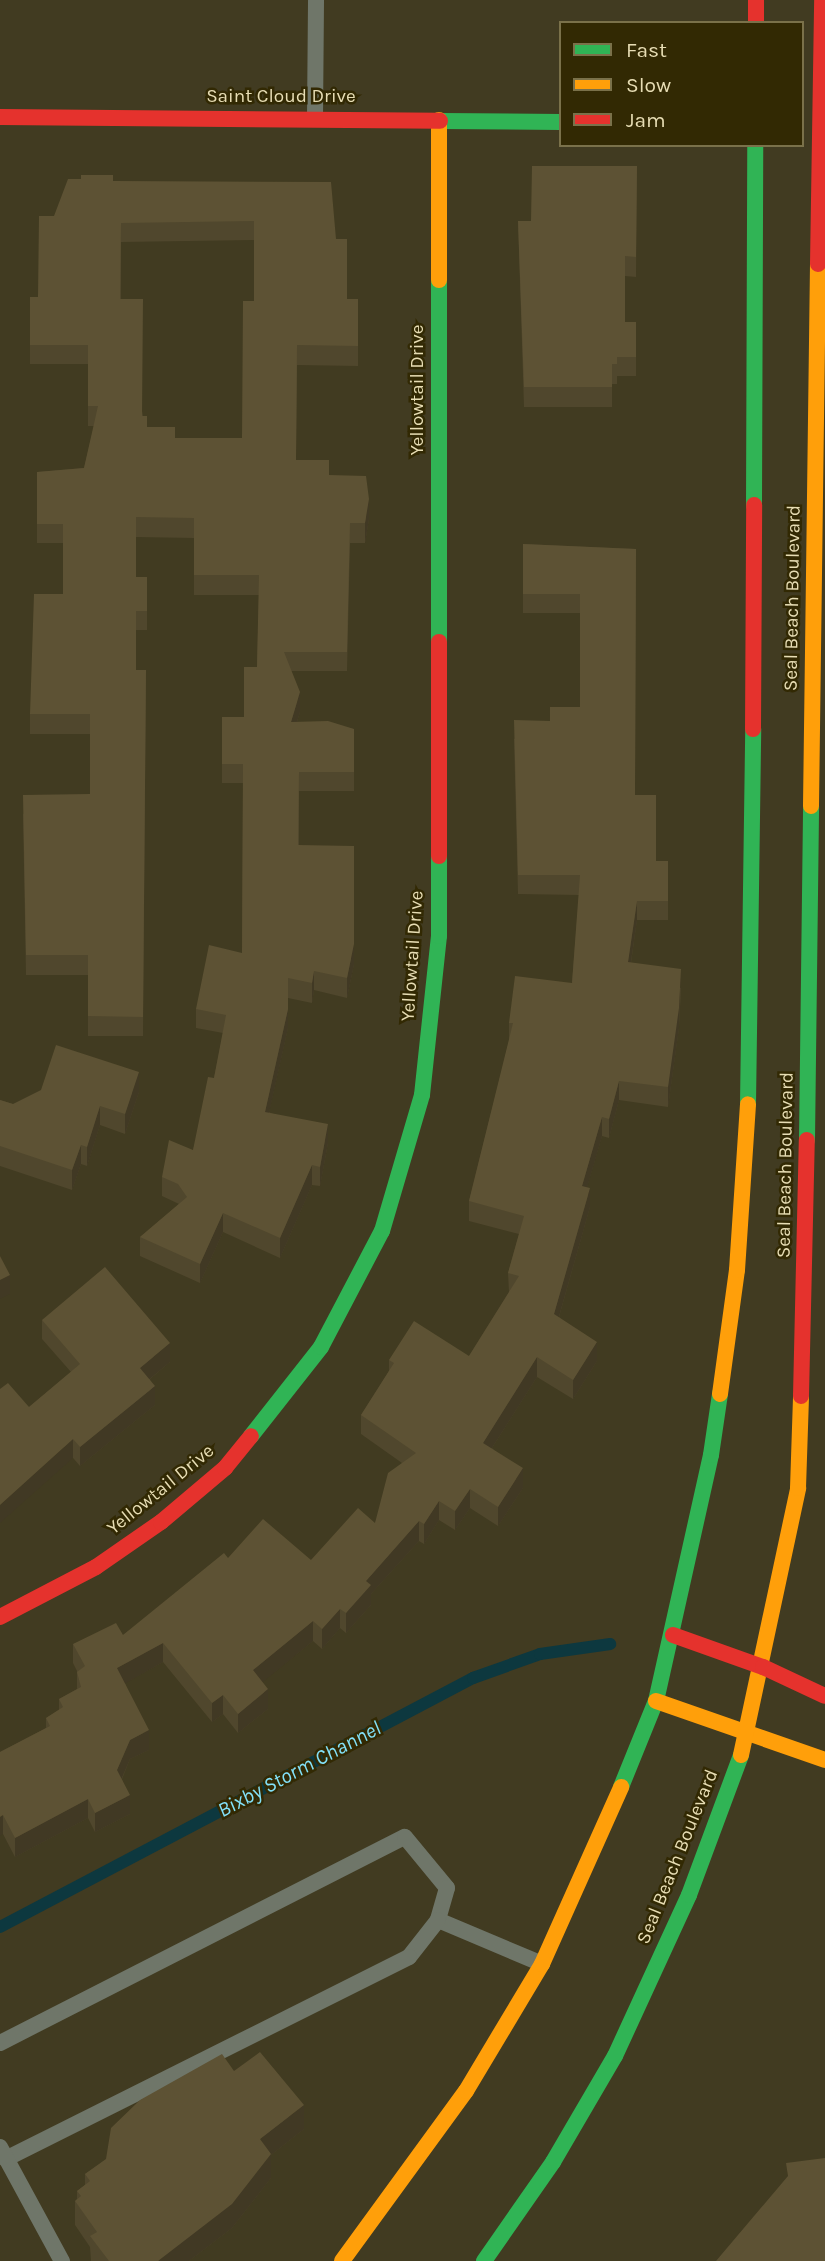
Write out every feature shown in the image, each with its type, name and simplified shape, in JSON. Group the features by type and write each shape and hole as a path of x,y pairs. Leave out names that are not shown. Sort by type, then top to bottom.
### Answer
{"main road":[{"path":"756,0 756,21"},
{"name":"Seal Beach Boulevard","path":"484,2261 553,2162 615,2056 689,1895 733,1785 763,1667 798,1488 823,130 822,0"},
{"name":"Saint Cloud Drive","path":"0,117 315,117 559,122"},
{"name":"Yellowtail Drive","path":"0,1617 96,1567 161,1522 225,1468 321,1347 382,1231 403,1164 422,1095 439,936 439,120"},
{"path":"804,128 823,130"},
{"name":"Seal Beach Boulevard","path":"342,2261 466,2091 542,1964 602,1836 656,1701 673,1635 711,1455 737,1270 752,1040 755,147"},
{"path":"673,1635 763,1667 825,1696"},
{"path":"656,1701 747,1730 825,1760"}],"lane":[{"path":"315,117 316,0"},
{"path":"0,2043 405,1837 447,1888 438,1920 409,1957 3,2153 62,2261"},
{"path":"438,1920 542,1964"}],"building":[{"path":"532,166 637,166 636,257 625,256 625,322 636,322 636,357 617,357 617,364 612,364 612,387 524,387 518,221 531,221"},
{"path":"81,175 113,175 113,181 331,182 336,239 347,239 347,299 358,299 358,346 297,345 296,460 329,460 329,475 366,476 369,499 365,523 350,523 347,652 284,652 300,692 291,722 328,721 354,729 354,772 299,772 298,845 354,846 354,944 347,978 314,971 312,983 288,978 288,1009 265,1112 328,1124 320,1167 312,1165 280,1238 223,1213 200,1264 140,1237 187,1197 178,1184 162,1177 169,1140 193,1150 208,1077 214,1078 226,1015 196,1009 209,945 242,953 243,764 222,764 222,717 244,717 244,667 257,667 259,575 194,575 194,518 136,517 136,577 147,577 147,611 136,611 136,670 146,670 143,1017 88,1016 88,955 26,955 23,795 90,794 90,714 30,714 34,594 63,594 63,524 37,524 37,472 84,468 98,406 88,406 88,345 30,345 30,297 38,297 39,216 54,216 68,179 81,179","holes":["254,221 254,301 243,301 242,438 175,438 175,427 147,427 147,416 142,416 143,299 120,299 121,223"]},
{"path":"523,544 636,549 635,795 656,795 656,861 668,861 668,901 637,901 628,962 681,969 679,1008 668,1087 619,1081 609,1119 602,1117 582,1186 590,1188 554,1314 597,1342 573,1380 537,1357 483,1443 523,1468 498,1507 470,1489 455,1511 439,1501 424,1524 419,1521 366,1581 371,1585 346,1613 340,1609 322,1629 313,1621 253,1670 268,1689 238,1714 223,1695 212,1703 163,1643 117,1668 149,1730 130,1740 117,1770 130,1795 95,1813 88,1799 15,1838 3,1815 0,1817 0,1752 50,1726 46,1718 63,1707 59,1699 81,1687 77,1672 85,1666 73,1644 116,1623 123,1635 224,1553 228,1558 263,1519 311,1560 358,1508 375,1523 388,1473 416,1453 361,1415 394,1363 389,1360 414,1321 469,1356 519,1276 508,1273 524,1216 469,1201 513,1023 509,1023 515,976 572,983 580,875 518,875 514,720 550,721 550,707 580,707 580,594 523,594"},
{"path":"56,1045 139,1072 125,1114 100,1106 87,1147 81,1145 72,1170 0,1146 0,1100 13,1104 41,1090"},
{"path":"0,1256 10,1275 0,1280"},
{"path":"105,1267 170,1343 140,1368 155,1386 80,1447 73,1439 0,1505 0,1389 8,1383 29,1407 80,1364 42,1320"},
{"path":"260,2052 304,2105 260,2139 271,2154 232,2204 158,2261 109,2261 90,2236 97,2232 75,2201 81,2196 77,2191 90,2181 85,2174 106,2159 111,2128 140,2100 222,2054 234,2071"},
{"path":"825,2158 825,2261 716,2261 788,2176 786,2163"}],"waterway":[{"name":"Bixby Storm Channel","path":"0,1927 473,1678 540,1654 610,1644"}],"traffic: fast":[{"path":"440,121 559,122"},
{"path":"754,505 755,147"},
{"path":"439,280 439,642"},
{"path":"748,1104 753,729"},
{"path":"807,1140 811,806"},
{"path":"251,1436 321,1347 382,1231 422,1095 439,936 439,856"},
{"path":"621,1787 656,1701 711,1455 720,1394"},
{"path":"484,2261 553,2162 615,2056 689,1895 741,1755"}],"traffic: slow":[{"path":"439,120 439,280"},
{"path":"811,806 818,264"},
{"path":"720,1394 737,1270 748,1104"},
{"path":"741,1755 798,1488 801,1396"},
{"path":"656,1701 825,1760"},
{"path":"342,2261 466,2091 542,1964 621,1787"}],"traffic: jam":[{"path":"756,0 756,21"},
{"path":"818,264 822,0"},
{"path":"0,117 440,121"},
{"path":"753,729 754,505"},
{"path":"439,642 439,856"},
{"path":"801,1396 807,1140"},
{"path":"0,1617 96,1567 161,1522 225,1468 251,1436"},
{"path":"673,1635 763,1667 825,1696"}]}
